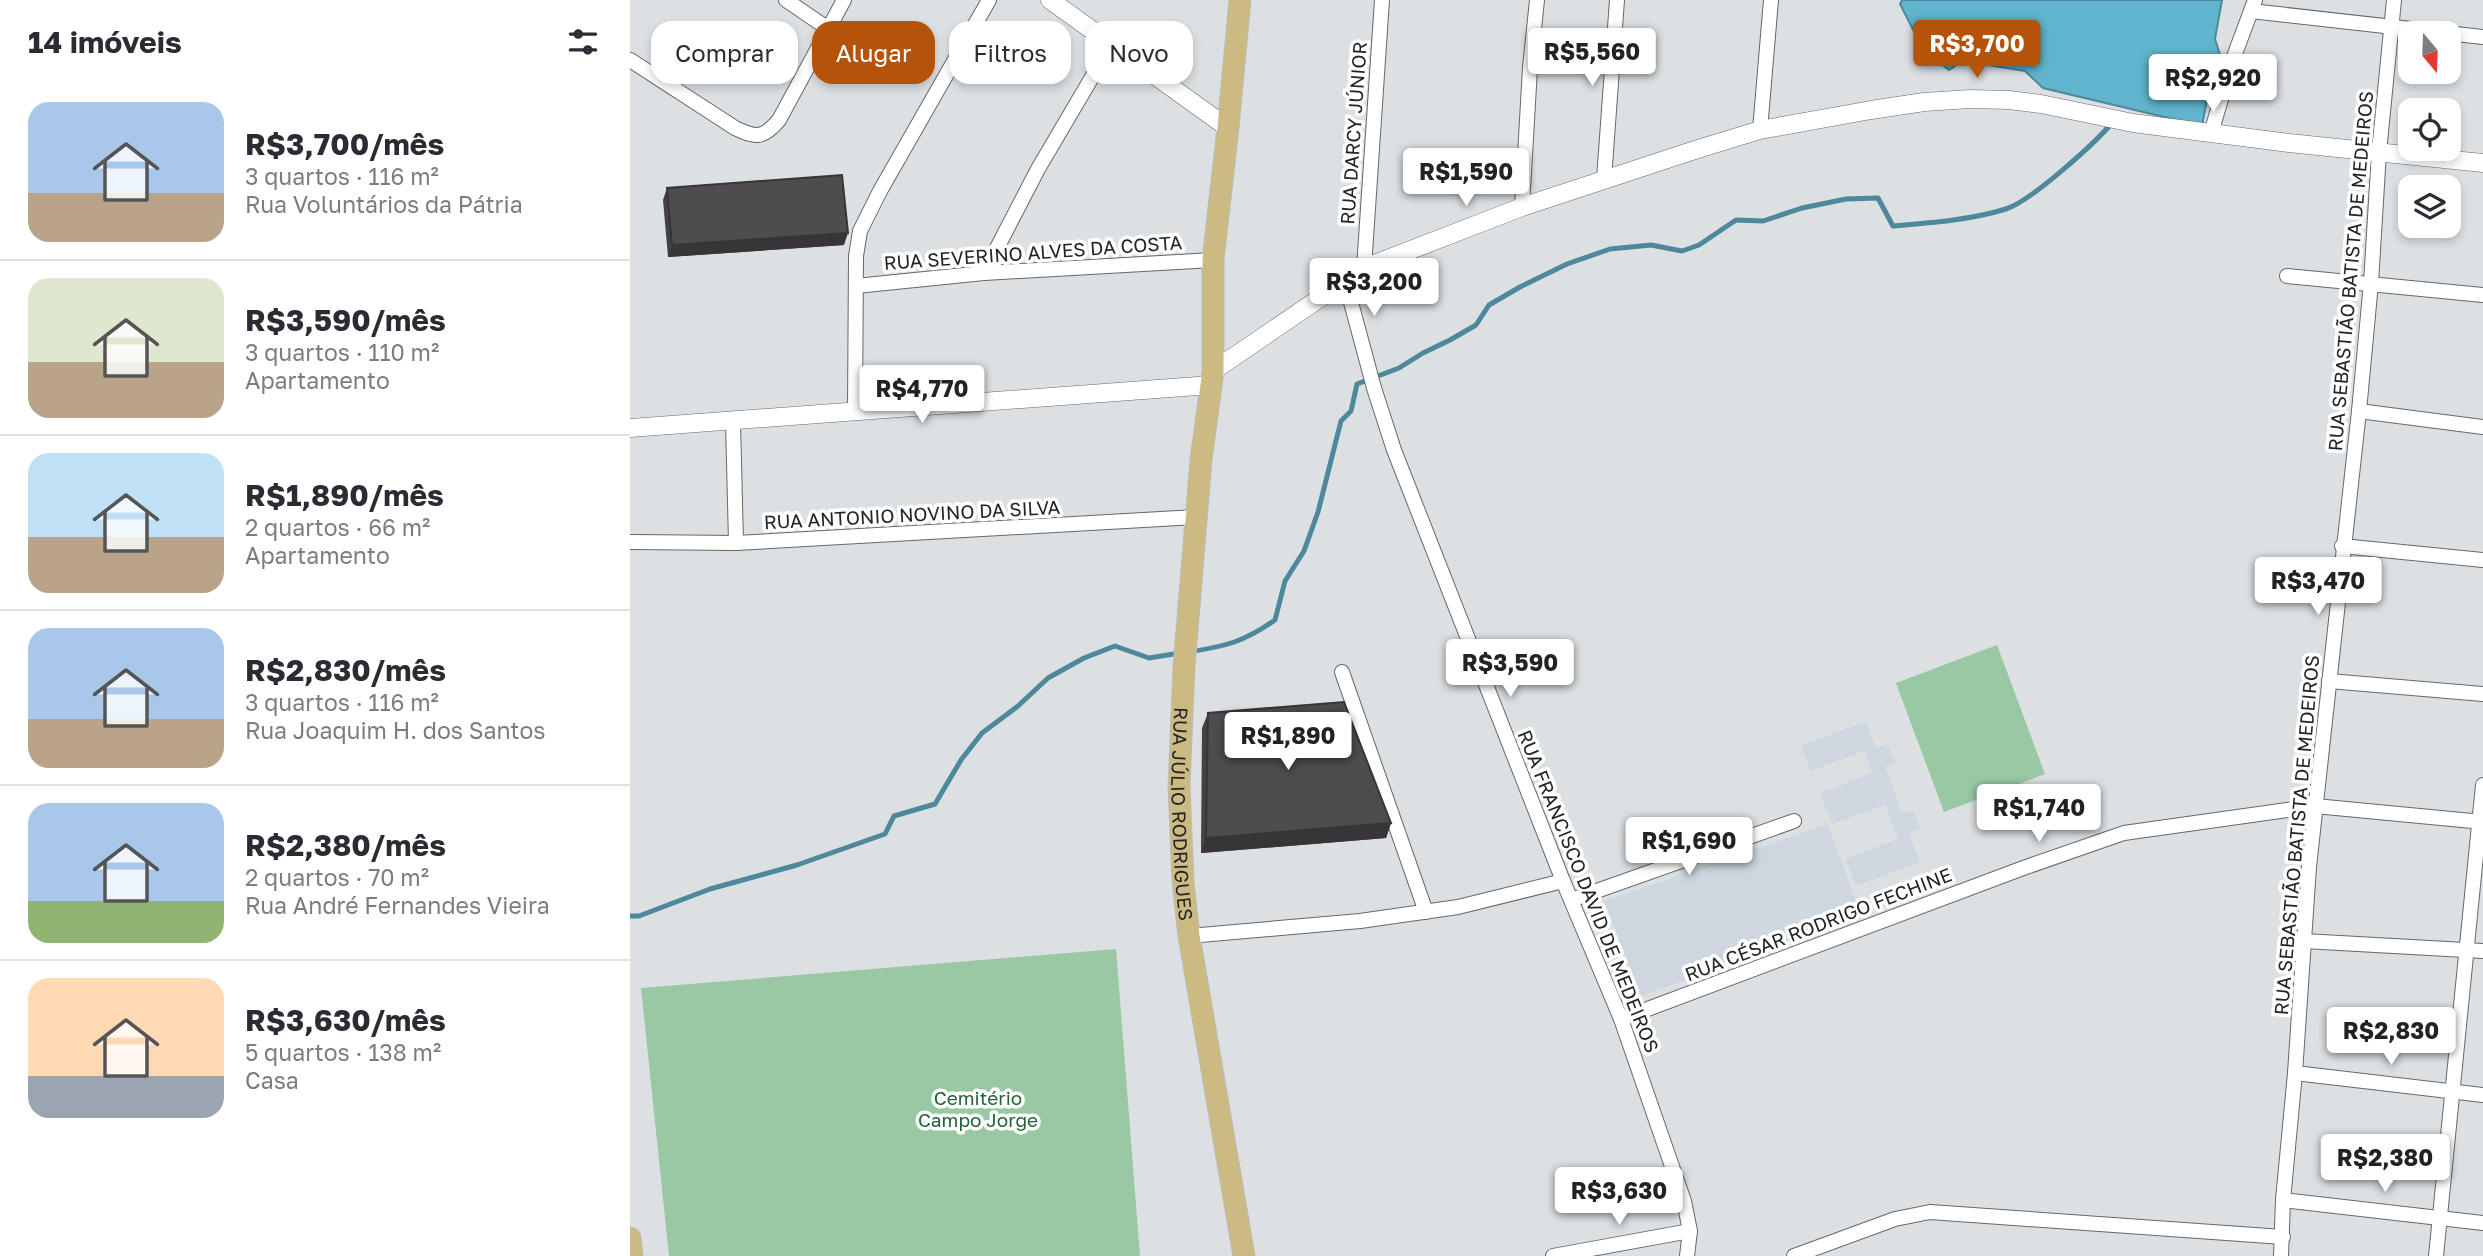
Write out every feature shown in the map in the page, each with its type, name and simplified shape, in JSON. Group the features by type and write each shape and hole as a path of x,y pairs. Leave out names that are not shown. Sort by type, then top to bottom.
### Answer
{"main road":[{"name":"RUA JÚLIO RODRIGUES","path":"1240,0 1213,260 1212,378 1196,517 1184,667 1179,786 1183,882 1189,936 1244,1256"},
{"path":"630,1238 632,1256"}],"street":[{"path":"786,0 817,21"},
{"path":"831,21 844,0"},
{"path":"855,411 856,286 860,231 989,0"},
{"path":"1050,0 1085,26"},
{"name":"RUA DARCY JÚNIOR","path":"1364,268 1382,0"},
{"path":"1522,207 1537,0"},
{"path":"1604,179 1617,0"},
{"path":"1760,130 1771,0"},
{"name":"RUA SEBASTIÃO BATISTA DE MEDEIROS","path":"2281,1256 2283,1200 2315,806 2359,411 2394,0"},
{"path":"2211,133 2232,62 2253,5 2391,27 2483,37"},
{"path":"630,60 735,128 759,136 779,120 812,57"},
{"path":"984,273 1038,169 1088,84"},
{"path":"1166,84 1228,128"},
{"path":"630,428 855,411 1212,378 1364,268 1522,207 1760,130 1898,106 1971,99 2040,104 2133,123 2288,143 2483,163"},
{"name":"RUA SEVERINO ALVES DA COSTA","path":"856,286 984,273 1213,260"},
{"path":"2287,276 2483,295"},
{"name":"RUA FRANCISCO DAVID DE MEDEIROS","path":"1345,281 1374,388 1398,460 1620,1019 1681,1191 1690,1231 1687,1256"},
{"path":"2359,411 2483,427"},
{"path":"733,421 736,543"},
{"name":"RUA ANTONIO NOVINO DA SILVA","path":"630,542 736,543 1196,517"},
{"path":"2342,546 2483,560"},
{"path":"1342,672 1426,912"},
{"path":"2329,681 2483,694"},
{"path":"2436,1256 2482,822 2483,785"},
{"name":"RUA CÉSAR RODRIGO FECHINE","path":"1620,1019 2124,833 2315,806 2482,822"},
{"path":"1571,900 1794,821"},
{"path":"1189,936 1360,921 1426,912 1458,907 1563,881"},
{"path":"2304,941 2483,951"},
{"path":"2295,1073 2483,1095"},
{"path":"2283,1200 2483,1223"},
{"path":"1794,1256 1895,1219 1930,1212 2283,1237"},
{"path":"1553,1256 1690,1231"}],"shaded area":[{"path":"1866,721 1876,748 1888,744 1895,762 1885,767 1902,813 1913,810 1921,829 1909,834 1920,862 1856,886 1846,859 1898,839 1885,805 1832,824 1820,793 1872,773 1864,751 1811,771 1801,746"},
{"path":"1828,824 1861,915 1641,996 1604,901"}],"green space":[{"path":"1997,645 2045,774 1944,812 1896,683"},
{"name":"Cemitério Campo Jorge","path":"1116,949 1140,1256 669,1256 641,988"}],"water":[{"path":"1902,0 2222,0 2215,39 2222,61 2210,84 2202,126 2043,88 2025,71 1963,61 1949,70 1923,49 1900,4"}],"building":[{"path":"842,175 848,233 672,245 667,188"},
{"path":"1344,702 1391,823 1206,838 1208,713"}],"waterway":[{"path":"1189,652 1234,642 1275,620 1285,581 1304,551 1318,512 1341,421 1351,411 1357,384 1399,368 1476,325 1489,305 1520,287 1567,264 1610,249 1651,245 1682,251 1699,245 1736,220 1763,221 1802,208 1846,199 1878,198 1893,226 1992,213 2017,204 2046,184 2112,123"},
{"path":"630,916 639,916 710,889 797,865 885,834 894,816 935,804 961,760 982,733 1018,706 1048,678 1084,658 1115,646 1149,658 1180,653"}]}
